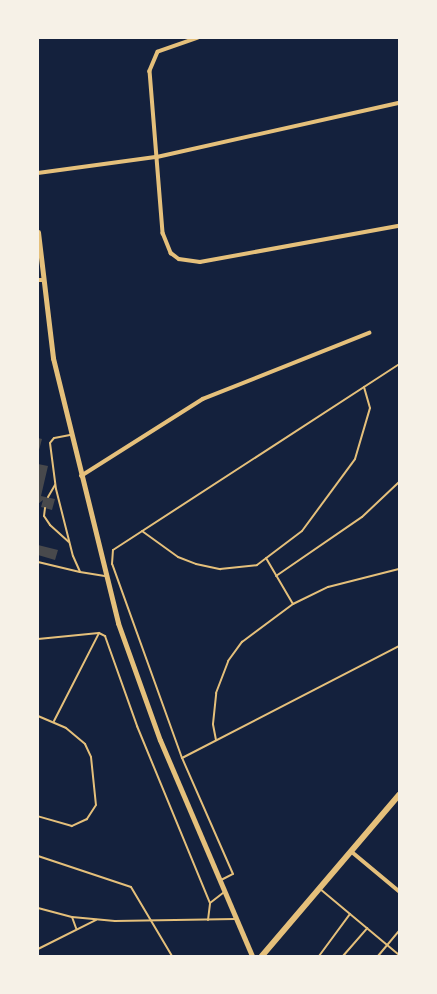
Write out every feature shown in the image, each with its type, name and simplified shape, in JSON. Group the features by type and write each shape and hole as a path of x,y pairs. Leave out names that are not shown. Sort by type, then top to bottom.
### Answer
{"main road":[{"path":"38,232 41,280 53,358 70,435 105,576 140,690 252,956"},
{"path":"262,956 399,795"}],"street":[{"path":"198,38 158,52 151,63 157,157 166,244 179,259 188,262 399,226"},
{"path":"38,173 157,157 399,103"},
{"path":"80,476 203,399 369,333"},
{"path":"351,851 399,891"}],"lane":[{"path":"220,881 232,874 182,758 112,564 113,550 399,364"},
{"path":"142,531 178,557 196,564 242,568 266,558 302,531 355,459 370,408 364,387"},
{"path":"70,435 54,438 50,443 56,485 70,543 80,572"},
{"path":"276,576 362,517 399,482"},
{"path":"48,497 56,485"},
{"path":"44,508 44,516 50,525 70,543"},
{"path":"266,558 293,604"},
{"path":"38,562 105,576"},
{"path":"216,740 214,702 228,661 242,642 293,604 354,578 399,569"},
{"path":"38,639 99,633 107,639 137,726 210,903 208,920"},
{"path":"54,721 99,633"},
{"path":"182,758 399,646"},
{"path":"38,716 54,721 75,733 91,757 96,805 87,819 72,826 38,816"},
{"path":"38,856 131,887 150,923 172,956"},
{"path":"319,888 399,955"},
{"path":"210,903 224,891"},
{"path":"38,908 72,917 150,923 236,919"},
{"path":"319,956 350,914"},
{"path":"72,917 76,928"},
{"path":"38,949 76,928 98,919"},
{"path":"343,956 367,928"},
{"path":"378,956 399,931"}],"building":[{"path":"38,438 42,439 38,454"},
{"path":"38,464 48,466 41,496 55,499 52,510 41,507 43,500 38,504"},
{"path":"38,545 58,550 55,560 38,555"}]}
